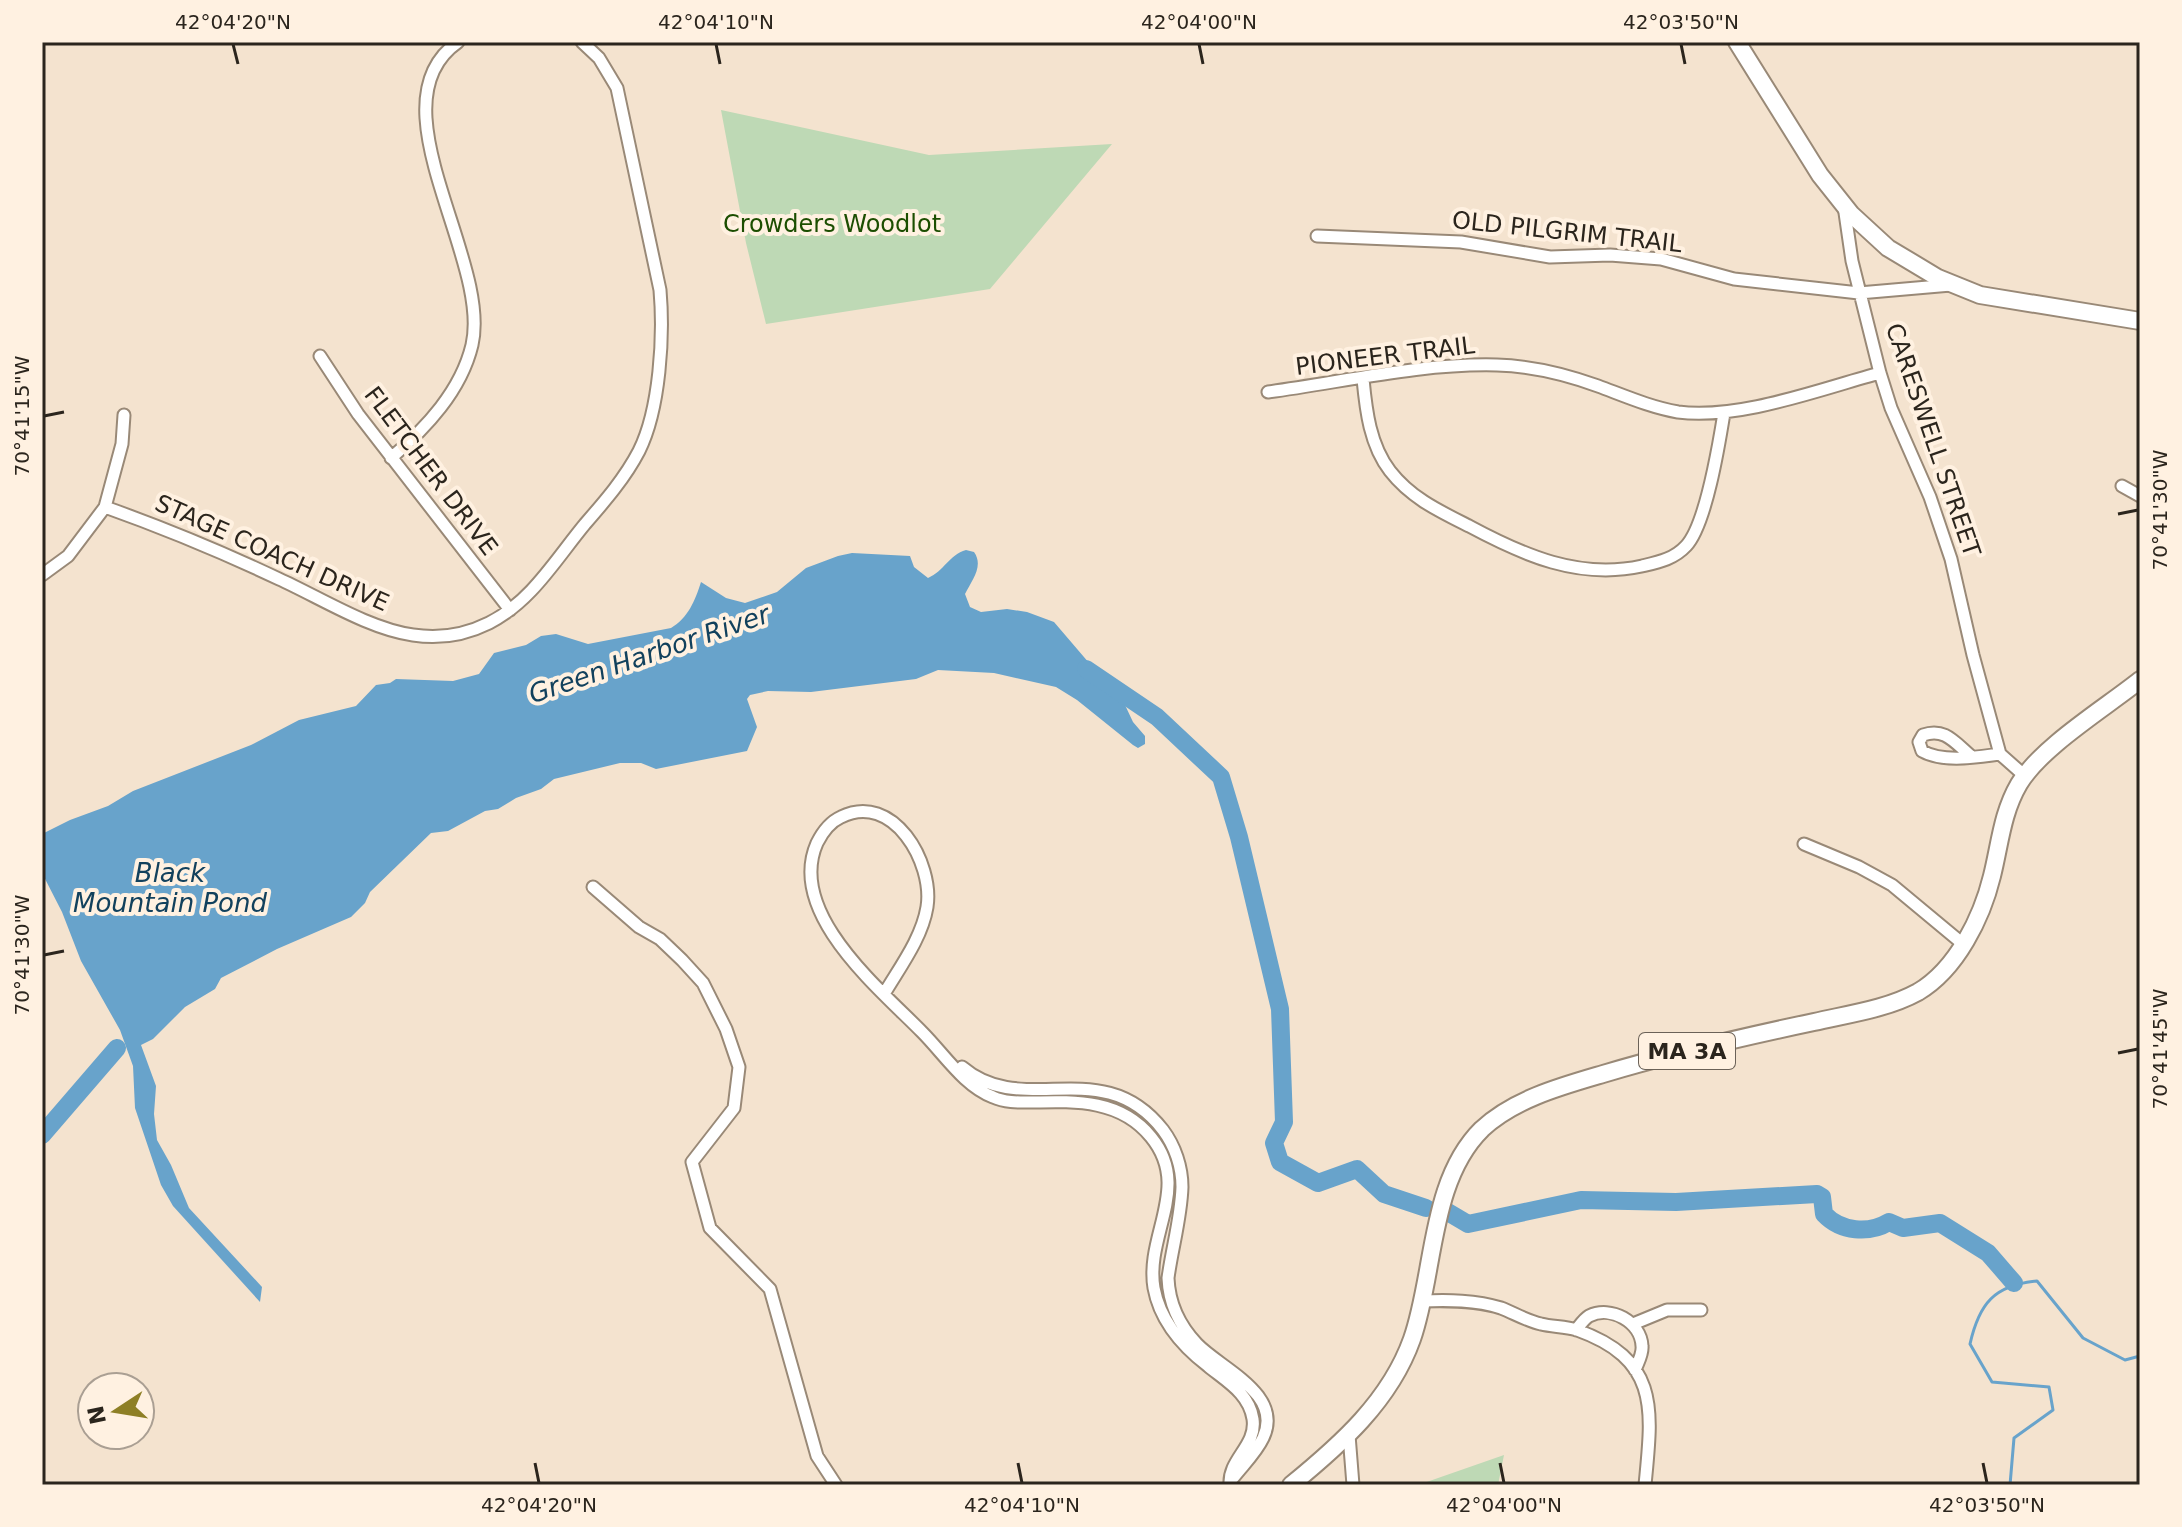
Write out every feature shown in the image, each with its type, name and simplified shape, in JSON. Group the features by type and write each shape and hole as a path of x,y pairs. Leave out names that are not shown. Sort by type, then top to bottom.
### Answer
{"main road":[{"name":"CARESWELL STREET","path":"1737,42 1803,149 1844,206"},
{"path":"1844,206 1888,248 1951,284 2004,300 2140,321"},
{"name":"MA 3A","path":"1291,1485 1349,1435 1373,1407 1406,1354 1422,1301 1438,1220 1454,1174 1477,1135 1506,1111 1549,1092 1637,1064 1889,1004 1930,984 1963,944 1984,902 2004,819 2025,776 2060,741 2140,680"}],"street":[{"path":"391,458 413,439 448,398 467,358 474,330 472,298 465,265 429,147 426,126 429,85 444,46 458,42"},
{"name":"STAGE COACH DRIVE","path":"105,507 164,528 361,617 410,635 440,637 474,630 510,610 531,592 622,480 640,449 656,383 660,290 634,162 617,88 599,58 582,42"},
{"name":"CARESWELL STREET","path":"1844,206 1859,293 1880,373 1891,408 1930,497 1951,559 2000,754"},
{"name":"OLD PILGRIM TRAIL","path":"1317,236 1461,242 1550,257 1610,255 1661,259 1734,279 1859,293 1951,284"},
{"name":"FLETCHER DRIVE","path":"320,356 358,414 510,610"},
{"name":"PIONEER TRAIL","path":"1268,392 1449,367 1529,368 1597,386 1649,405 1688,413 1724,413 1880,373"},
{"path":"1363,379 1374,443 1401,484 1435,510 1505,546 1542,561 1579,568 1607,570 1637,567 1672,557 1688,544 1701,517 1724,413"},
{"path":"42,575 68,556 105,507 122,444 124,415"},
{"path":"2122,486 2140,496"},
{"path":"1972,757 2000,754 2025,776"},
{"path":"884,994 923,923 928,898 926,880 914,847 894,822 880,814 854,812 830,824 820,838 810,865 810,880 815,897 859,971 971,1084 991,1097 1024,1102 1098,1104 1121,1112 1136,1122 1153,1139 1161,1153 1169,1187 1154,1262 1165,1321 1189,1351 1218,1367 1241,1385 1251,1408 1253,1437 1233,1466 1230,1485"},
{"path":"1804,844 1847,861 1892,885 1963,944"},
{"path":"593,887 682,960 703,983 726,1029 739,1067 734,1108 692,1162 710,1228 770,1289 817,1456 836,1485"},
{"path":"931,1041 970,1074 993,1086 1107,1091 1129,1099 1162,1130 1175,1150 1182,1184 1179,1214 1162,1293"},
{"path":"1024,1102 1028,1089"},
{"path":"1136,1122 1145,1112"},
{"path":"1166,1211 1179,1214"},
{"path":"1422,1301 1452,1300 1486,1305 1543,1325 1576,1330 1615,1348 1635,1370 1651,1412 1645,1485"},
{"path":"1633,1324 1667,1310 1701,1310"},
{"path":"1576,1330 1590,1316 1598,1314 1616,1315 1633,1324 1642,1345 1635,1370"},
{"path":"1349,1435 1353,1485"}],"green space":[{"name":"Crowders Woodlot","path":"721,110 929,155 1112,144 990,289 766,324 746,243"},
{"path":"1504,1455 1498,1485 1418,1485"}],"water":[{"name":"Black Mountain Pond","path":"966,550 974,552 978,562 965,594 970,607 981,612 1007,609 1027,612 1054,622 1125,705 1133,722 1145,736 1145,744 1138,748 1133,745 1056,687 994,673 938,670 916,679 811,692 768,691 750,695 747,699 757,727 747,751 656,769 641,763 620,763 554,779 541,789 498,809 485,811 448,831 431,833 370,892 365,903 351,917 277,949 221,978 215,989 185,1007 153,1039 141,1045 156,1086 154,1114 157,1140 189,1208 262,1287 260,1302 173,1206 161,1185 135,1108 133,1066 120,1030 81,961 62,912 42,873 42,834 108,806 133,791 251,745 299,720 356,706 376,685 396,679 453,681 479,674 494,653 526,645 541,636 556,634 588,644 671,628 690,608 701,582 726,598 745,603 777,592 806,568 838,556 852,553 910,556 914,567 928,578"}],"waterway":[{"name":"Green Harbor River","path":"1086,669 1157,717 1221,777 1239,837 1280,1009 1284,1122 1274,1143 1280,1162 1318,1183 1357,1169 1384,1194 1426,1208"},
{"name":"Green Harbor River","path":"42,1135 117,1048"},
{"name":"Green Harbor River","path":"1446,1211 1468,1224 1581,1200 1676,1202 1817,1194 1822,1197 1824,1214 1847,1228 1873,1228 1889,1222 1903,1228 1940,1223 1988,1253 2014,1283"},
{"path":"2010,1485 2014,1438 2053,1410 2049,1387 1992,1382 1970,1344 1978,1318 1991,1299 2010,1287 2037,1281 2083,1338 2125,1360 2140,1356"}]}
